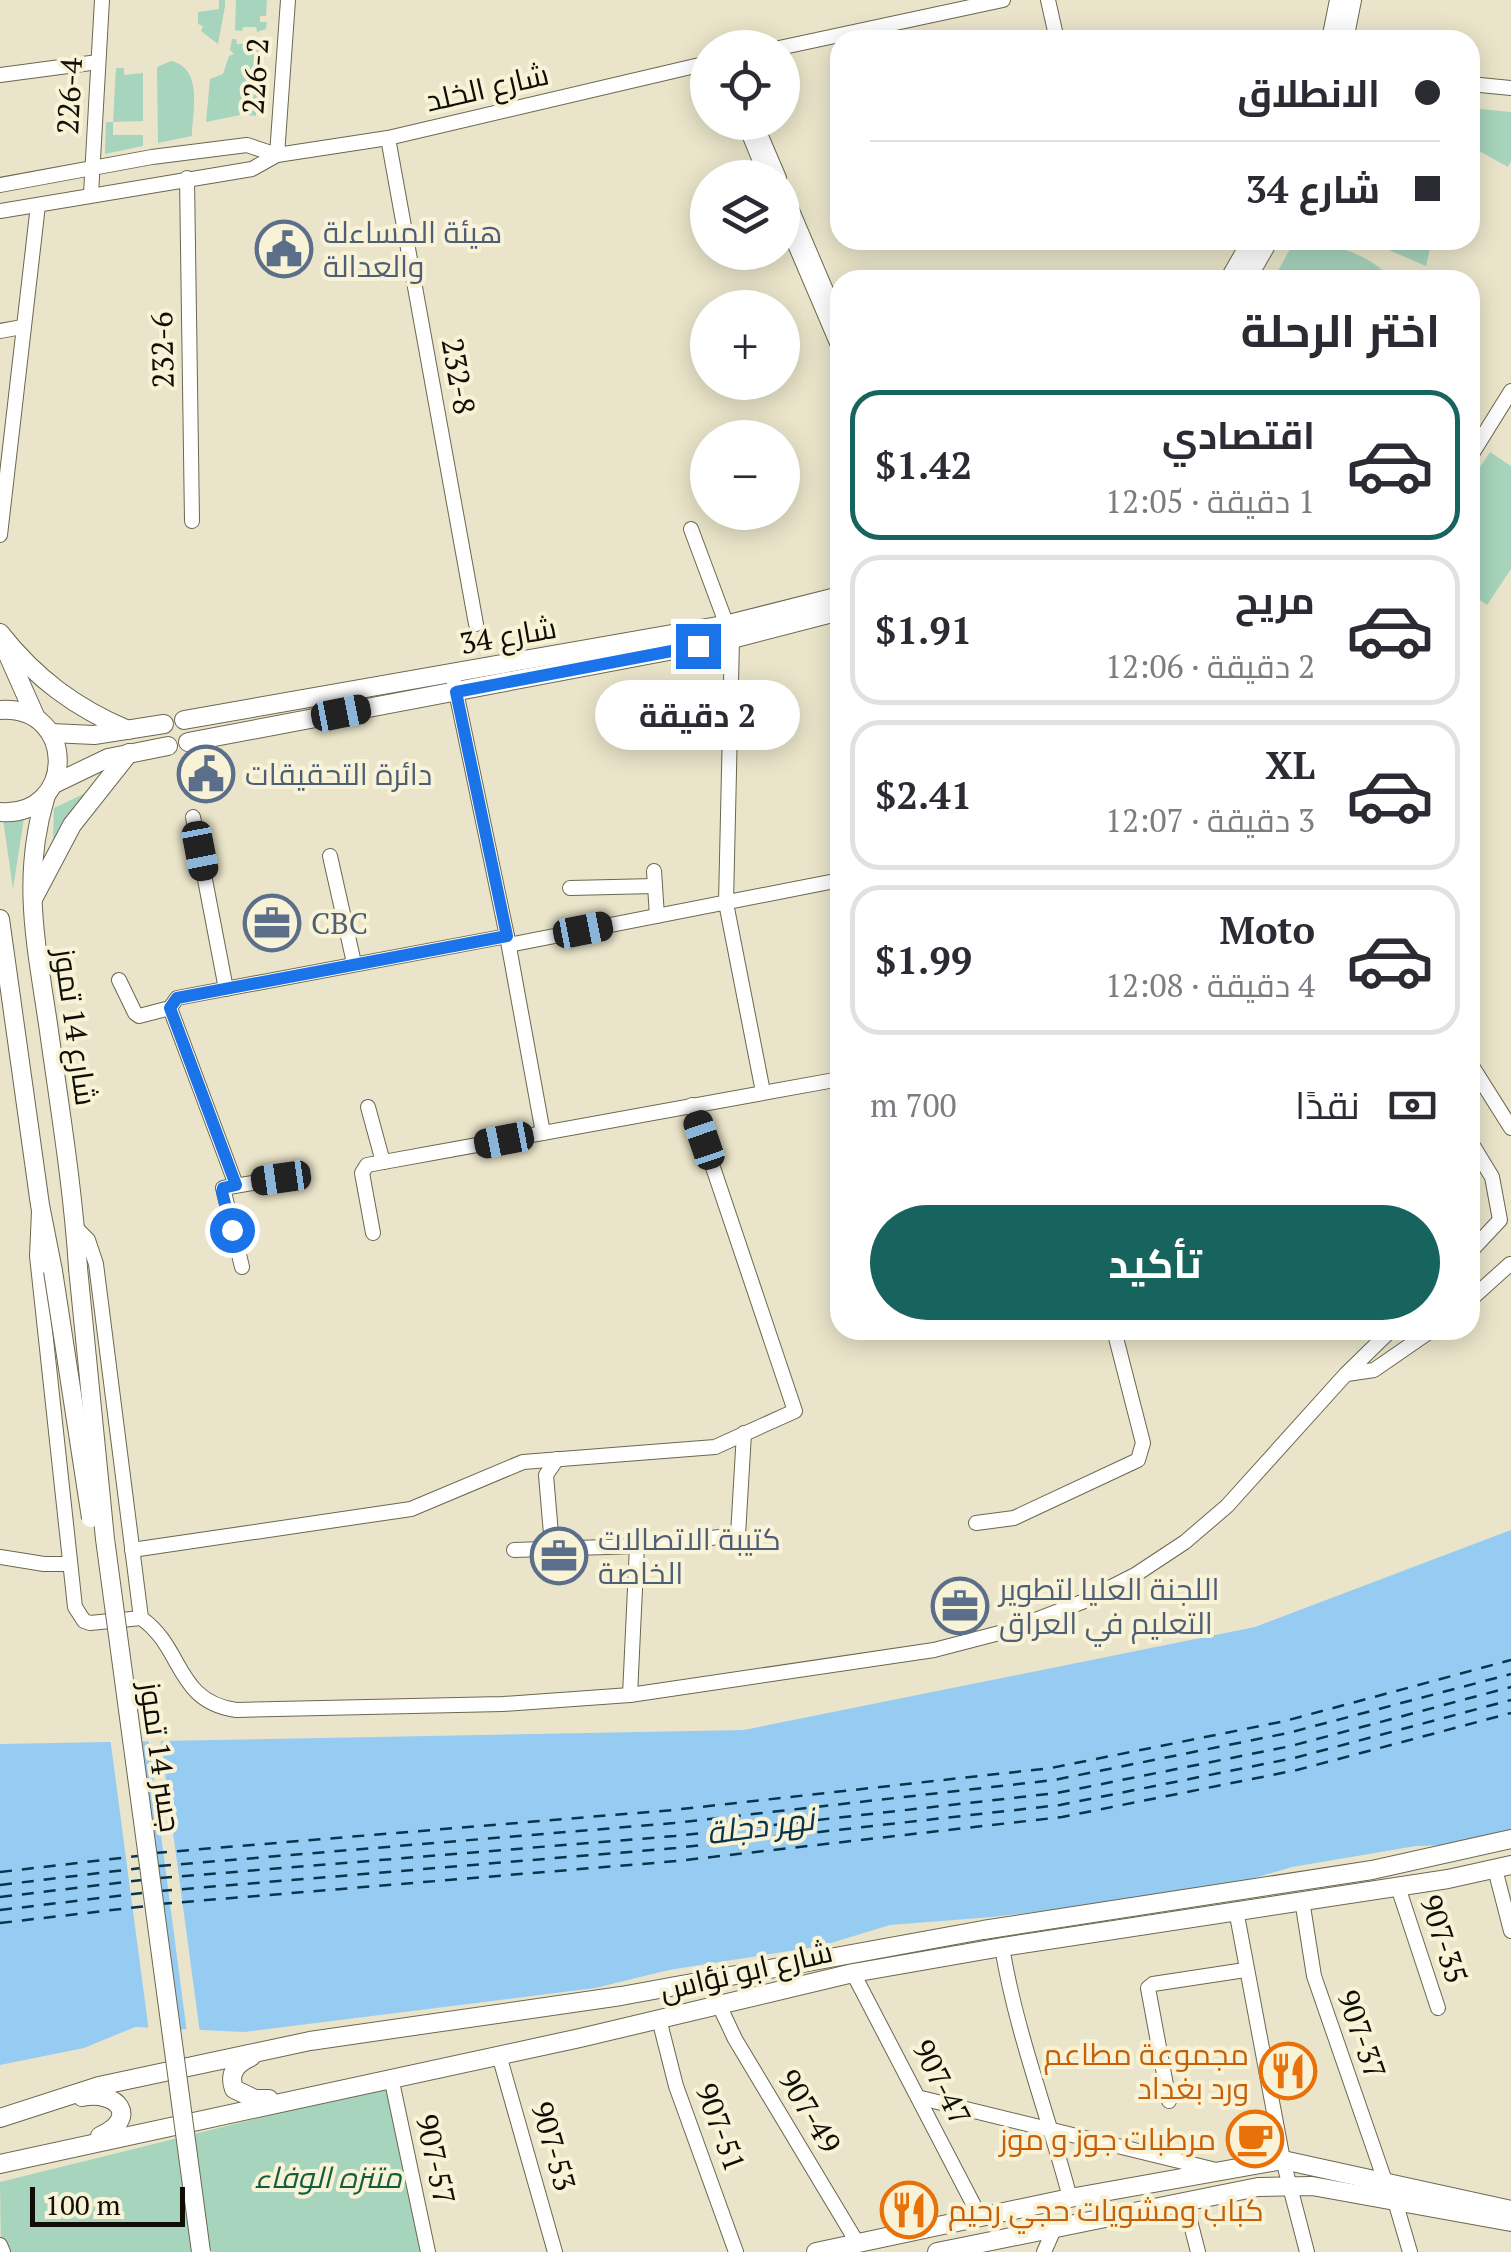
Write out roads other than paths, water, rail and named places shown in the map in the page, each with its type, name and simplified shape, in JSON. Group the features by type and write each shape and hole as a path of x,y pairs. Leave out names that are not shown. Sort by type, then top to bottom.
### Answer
{"main road":[{"path":"1333,30 1340,0"},
{"path":"1346,30 1352,0"},
{"name":"شارع 34","path":"731,632 830,599"},
{"name":"شارع 34","path":"184,720 454,682 830,613"},
{"path":"0,636 36,718 51,733 94,735 164,724"},
{"path":"0,636 52,688 128,730"},
{"name":"شارع 34","path":"188,742 454,682"},
{"path":"0,710 16,710 36,718"},
{"name":"شارع 14 تموز","path":"51,733 58,755 32,864 30,907 78,1268"},
{"path":"0,812 29,808 92,764 168,746"},
{"path":"30,907 72,825 130,753"},
{"name":"شارع 14 تموز","path":"0,920 40,1205 53,1271"},
{"name":"جسر 14 تموز","path":"78,1268 105,1539 201,2252"},
{"name":"جسر 14 تموز","path":"53,1271 96,1558 188,2252"},
{"name":"شارع ابو نؤاس","path":"4,2116 99,2086 310,2041 622,1996 982,1930 1372,1870 1511,1840"},
{"name":"شارع ابو نؤاس","path":"0,2164 853,1973 1503,1867"},
{"path":"310,2041 244,2060 231,2075 234,2089 256,2098 274,2099 331,2090"},
{"path":"4,2116 94,2094 118,2102 122,2117 106,2134 56,2149"},
{"path":"816,2252 1070,2198 1283,2160 1511,2210"},
{"path":"937,2252 1258,2187 1312,2186 1511,2222"}],"street":[{"name":"226-4","path":"91,194 102,0"},
{"name":"226-2","path":"277,155 288,0"},
{"path":"863,30 1003,0"},
{"path":"1048,0 1055,30"},
{"path":"800,44 830,37"},
{"path":"0,75 98,62"},
{"name":"شارع الخلد","path":"0,211 252,169 277,155 388,138 690,67"},
{"path":"1480,85 1511,88"},
{"name":"232-8","path":"388,138 476,624"},
{"name":"شارع الخلد","path":"0,186 247,144 277,155"},
{"name":"232-6","path":"187,178 192,521"},
{"path":"0,535 38,205"},
{"path":"800,229 830,299"},
{"path":"800,256 830,327"},
{"path":"0,331 22,328"},
{"path":"1480,442 1511,391"},
{"path":"691,530 731,632 726,903 763,1092"},
{"path":"454,682 543,1132"},
{"path":"193,817 226,989"},
{"path":"330,856 354,963"},
{"path":"570,888 654,878 657,916"},
{"path":"119,980 139,1016 170,1008 177,998 354,963 657,916 830,882"},
{"path":"170,1008 236,1185"},
{"path":"1480,1078 1511,1128"},
{"path":"373,1233 362,1168 830,1080"},
{"path":"132,1550 410,1509 523,1462 716,1447 795,1411 692,1105"},
{"path":"368,1106 383,1162"},
{"path":"1480,1157 1492,1177 1500,1220 1480,1241"},
{"path":"242,1268 223,1188 281,1178"},
{"path":"40,1205 37,1256 75,1607 84,1621 90,1623 141,1618 155,1627 182,1676 201,1698 216,1707 236,1710 503,1704 630,1695 934,1650 1007,1631 1082,1602 1135,1575 1185,1542 1227,1506 1381,1340"},
{"path":"75,1227 88,1240 96,1264 141,1618"},
{"path":"1480,1291 1510,1264"},
{"path":"976,1523 1014,1518 1138,1460 1143,1443 1117,1340"},
{"path":"1346,1374 1374,1370 1418,1340"},
{"path":"514,1550 637,1546 738,1534 744,1434"},
{"path":"557,1459 546,1475 550,1534 560,1548"},
{"path":"630,1695 637,1546"},
{"path":"0,1556 70,1564"},
{"path":"1503,1867 1511,1931"},
{"name":"907-35","path":"1398,1886 1438,2008"},
{"name":"907-37","path":"1302,1900 1314,1976 1384,2182"},
{"path":"1236,1910 1283,2160 1307,2252"},
{"path":"1002,1947 1012,2005 1070,2198"},
{"path":"1169,2101 1148,1988 1153,1984 1245,1970"},
{"name":"907-47","path":"853,1973 980,2217"},
{"name":"907-49","path":"719,2005 735,2039 858,2244"},
{"name":"907-51","path":"659,2019 676,2086 736,2252"},
{"name":"907-53","path":"500,2055 555,2252"},
{"name":"907-57","path":"390,2077 428,2252"},
{"path":"921,2098 1218,2170"},
{"path":"1185,2200 1198,2252"},
{"path":"1395,2201 1410,2252"},
{"path":"1044,2252 1055,2226"},
{"path":"0,2245 2,2252"}],"water":[{"name":"نهر دجلة","path":"1511,1530 1511,1837 1470,1844 1416,1846 1292,1867 1210,1891 890,1925 821,1946 669,1970 595,1988 244,2032 135,2027 84,2048 0,2065 0,1744 744,1730 1255,1627"}],"place":[{"name":"هيئة المساءلة والعدالة","path":"284,249"},
{"name":"دائرة التحقيقات","path":"206,774"},
{"name":"CBC","path":"272,923"},
{"name":"كتيبة الاتصالات الخاصة","path":"559,1556"},
{"name":"اللجنة العليا لتطوير التعليم في العراق","path":"960,1606"},
{"name":"مجموعة مطاعم ورد بغداد","path":"1288,2071"},
{"name":"مرطبات جوز و موز","path":"1255,2139"},
{"name":"كباب ومشويات حجي رحيم","path":"909,2210"}],"park label":[{"name":"متنزه الوفاء","path":"328,2177"}]}
